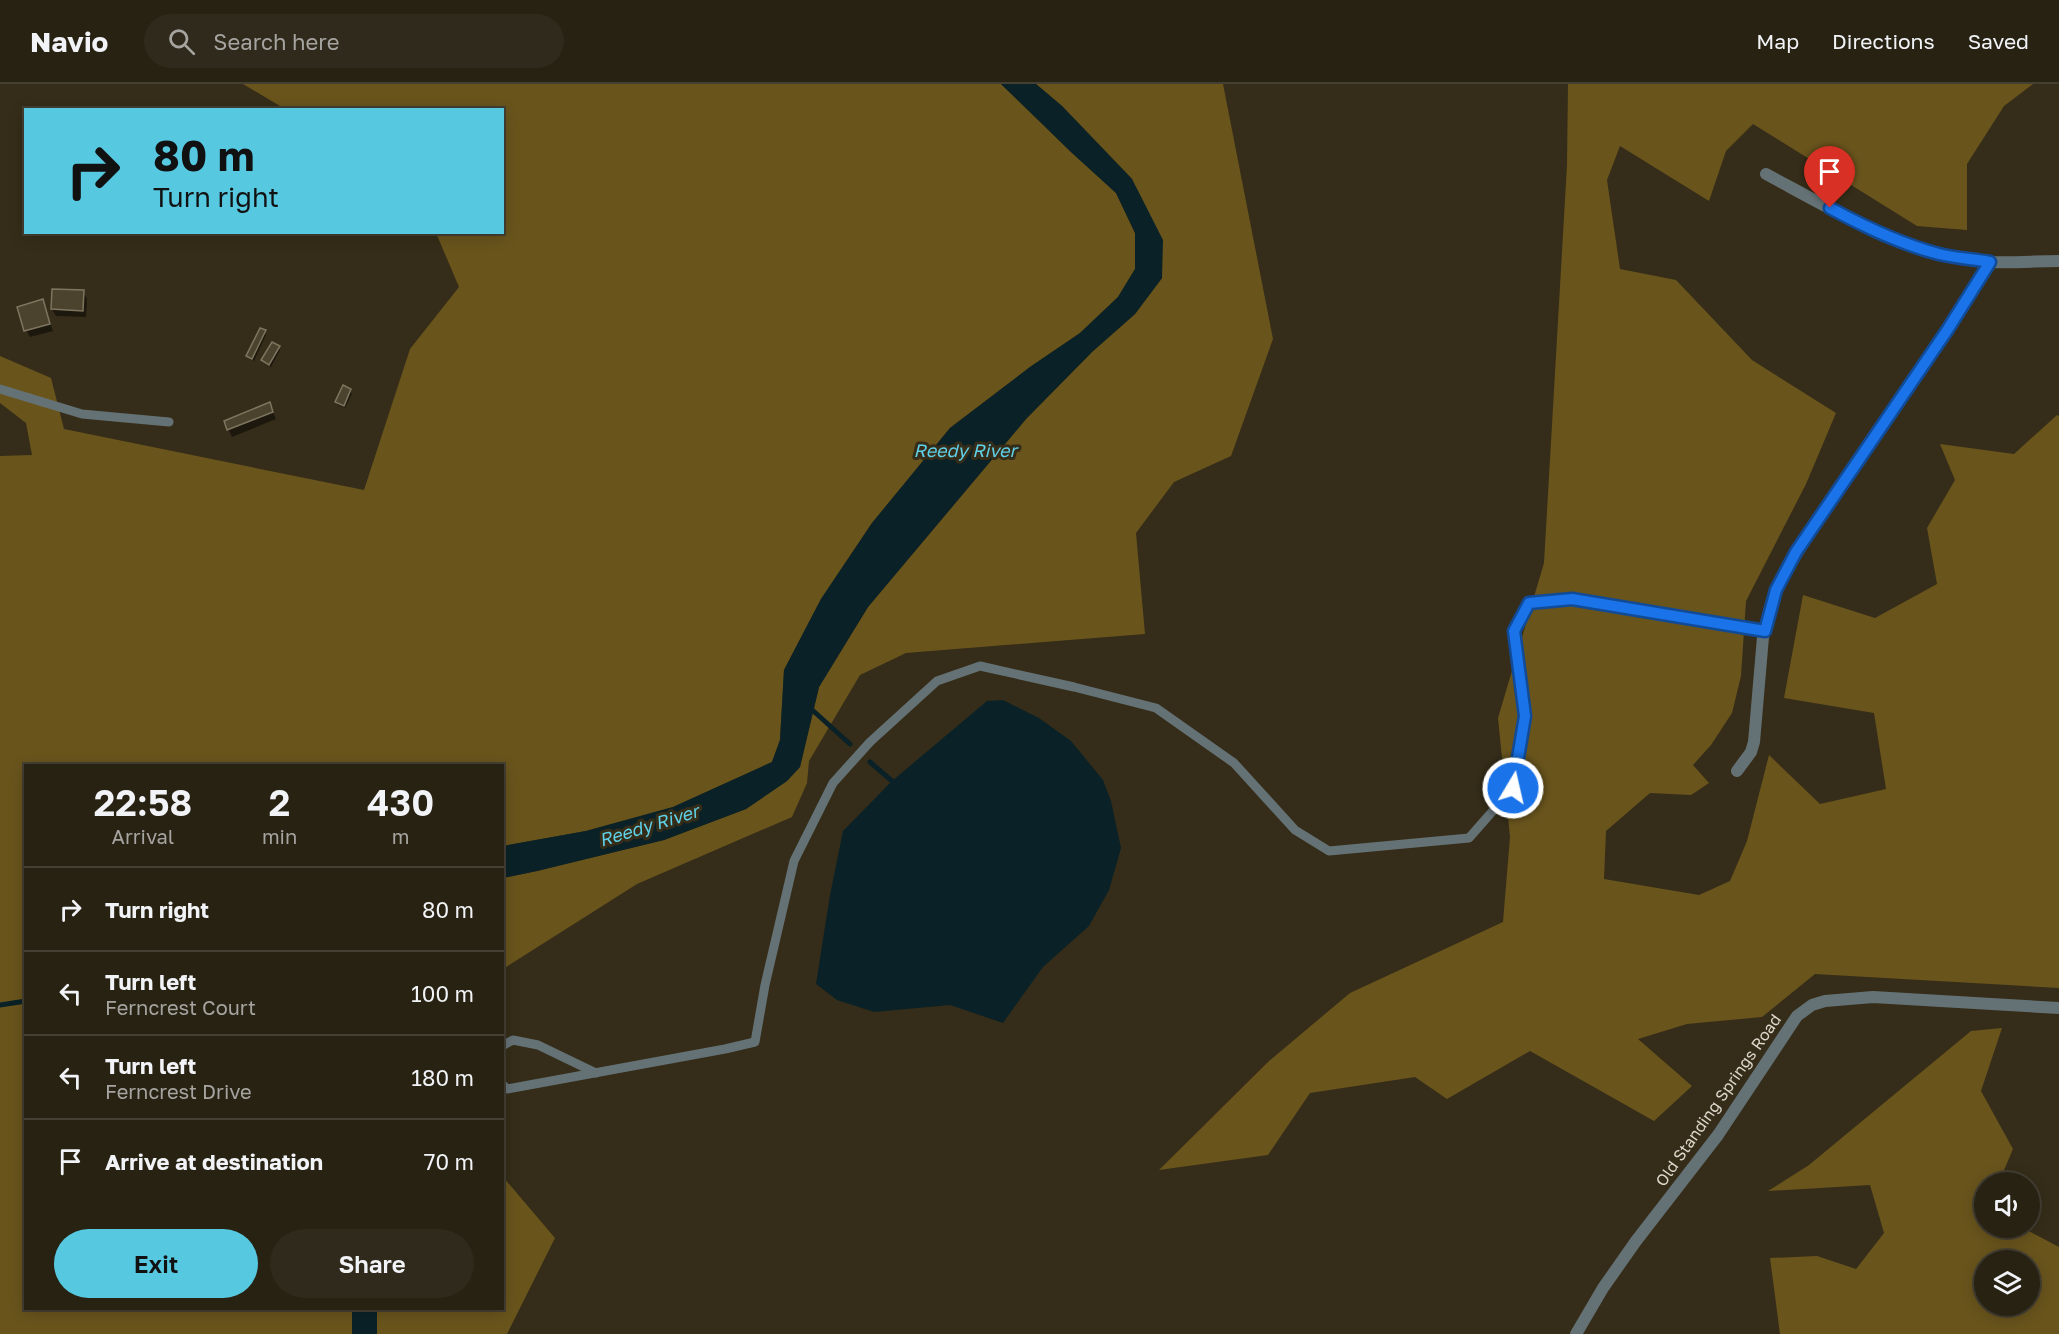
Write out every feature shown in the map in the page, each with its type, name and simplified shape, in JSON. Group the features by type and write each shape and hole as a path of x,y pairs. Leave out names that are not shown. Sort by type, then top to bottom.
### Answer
{"street":[{"path":"1766,174 1867,228 1908,245 1941,254 1990,262 2059,261"},
{"path":"1737,771 1751,752 1754,742 1759,668 1765,631 1776,590 1796,552 1948,329 1990,262"},
{"name":"Old Standing Springs Road","path":"1576,1334 1603,1288 1636,1241 1718,1135 1792,1022 1812,1005 1826,1000 1873,997 2059,1008"}],"lane":[{"path":"0,389 82,414 169,422"},
{"path":"504,1086 507,1089 755,1042 765,985 794,861 833,783 870,742 938,681 980,666 1156,708 1234,764 1296,830 1329,850 1469,838 1513,788 1525,716 1514,631 1529,603 1572,599 1765,631"},
{"path":"504,1045 513,1040 538,1044 596,1073"}],"shaded area":[{"path":"243,84 1001,84 1116,193 1135,233 1135,269 1118,297 1080,333 1030,367 950,428 872,523 821,599 784,670 780,740 772,762 673,807 586,831 504,846 504,764 24,764 24,1310 352,1310 352,1334 0,1334 0,456 32,455 26,423 0,403 0,356 51,378 64,429 364,490 410,349 459,287 436,234 504,234 504,108 283,108"},
{"path":"1036,84 1223,84 1273,339 1231,456 1174,482 1136,533 1145,634 906,653 860,675 809,761 807,783 792,817 637,884 504,968 504,878 664,840 746,809 787,781 800,767 819,687 868,607 1026,419 1092,352 1135,314 1162,278 1132,179 1062,106"},
{"path":"1568,84 2033,84 2004,106 1967,164 1967,230 1917,226 1753,124 1726,151 1709,201 1620,146 1607,180 1620,269 1676,280 1752,360 1836,413 1806,484 1746,601 1741,676 1732,713 1711,745 1693,765 1709,783 1691,795 1650,793 1606,831 1604,879 1699,895 1730,881 1747,841 1769,755 1820,804 1886,789 1874,713 1784,698 1803,595 1875,618 1937,584 1927,528 1955,480 1940,444 2014,454 2057,415 2059,416 2059,988 1815,974 1762,1017 1687,1024 1638,1039 1692,1086 1654,1121 1530,1051 1447,1099 1415,1077 1310,1093 1268,1155 1159,1170 1269,1061 1350,993 1503,922 1510,837 1498,718 1544,563 1567,165"},
{"path":"2002,1028 1981,1091 2013,1149 2003,1172 1974,1172 1974,1238 2040,1237 2059,1247 2059,1334 1780,1334 1770,1258 1817,1256 1856,1269 1884,1233 1870,1185 1768,1191 1809,1165 1971,1031"},
{"path":"504,1178 555,1238 507,1334 377,1334 377,1310 504,1310"}],"water":[{"name":"Reedy River","path":"1001,84 1036,84 1062,106 1132,179 1163,240 1162,278 1135,314 1092,352 1026,419 868,607 819,687 800,767 787,781 746,809 664,840 504,878 504,846 586,831 673,807 772,762 780,740 784,670 821,599 872,523 950,428 1030,367 1080,333 1118,297 1135,269 1135,233 1116,193"},
{"path":"1003,700 1039,718 1071,741 1103,780 1111,801 1121,848 1109,890 1089,926 1043,967 1003,1023 950,1005 874,1012 837,1000 816,984 843,831 892,781 987,701"},
{"path":"352,1310 377,1310 377,1334 352,1334"}],"building":[{"path":"52,289 84,290 83,311 51,309"},
{"path":"43,299 50,324 24,331 17,307"},
{"path":"260,328 266,330 252,359 246,356"},
{"path":"272,342 280,346 269,365 261,360"},
{"path":"343,385 351,389 344,406 335,402"},
{"path":"270,402 273,412 227,430 224,421"}],"waterway":[{"path":"809,707 850,744"},
{"path":"870,762 892,781"},
{"path":"0,1005 24,1001"}],"route":[{"path":"1513,788 1525,716 1514,631 1529,603 1572,599 1765,631 1776,590 1796,552 1948,329 1990,262 1941,254 1908,245 1867,228 1830,208"}]}
